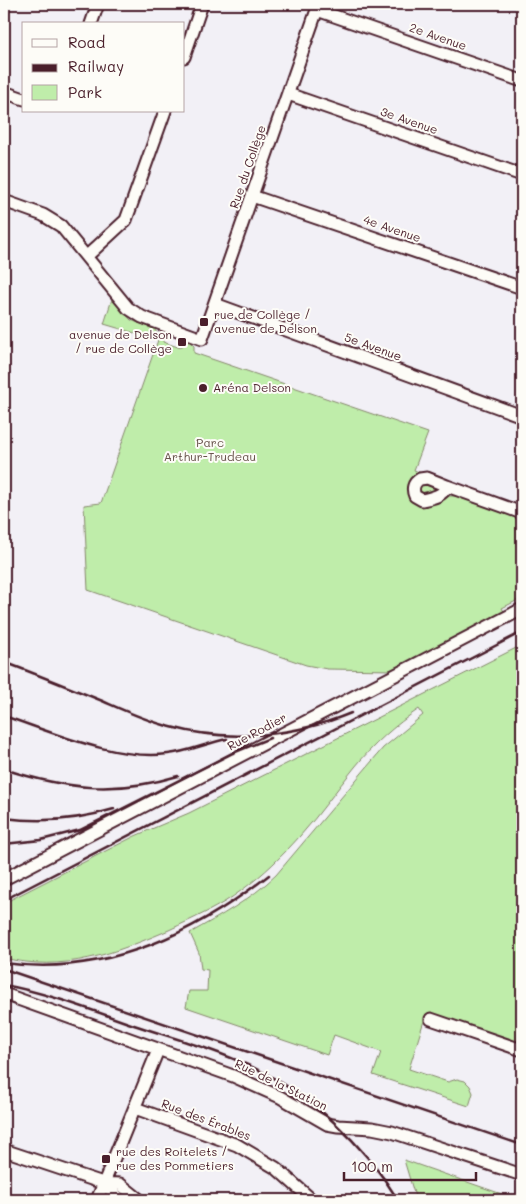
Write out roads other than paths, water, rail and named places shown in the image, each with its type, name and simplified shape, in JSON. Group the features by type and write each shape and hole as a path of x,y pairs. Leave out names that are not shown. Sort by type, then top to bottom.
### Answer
{"street":[{"path":"92,22 98,4"},
{"path":"185,54 202,4"},
{"name":"2e Avenue","path":"318,7 522,81"},
{"name":"Rue du Collège","path":"86,256 119,297 135,313 202,339 318,7"},
{"path":"4,92 22,98"},
{"name":"3e Avenue","path":"288,94 522,175"},
{"path":"4,201 52,220 67,232 86,256 120,227 128,216 165,112"},
{"name":"4e Avenue","path":"252,196 522,288"},
{"name":"5e Avenue","path":"214,304 522,416"},
{"path":"447,486 522,513"},
{"name":"Rue Rodier","path":"4,879 522,609"},
{"name":"Rue de la Station","path":"4,994 249,1083 280,1097 327,1124 372,1128 392,1132 522,1175"},
{"path":"430,1019 522,1050"},
{"path":"97,1200 158,1050"},
{"name":"Rue des Érables","path":"135,1108 242,1147 276,1168 312,1200"},
{"path":"4,1150 103,1183 120,1184 140,1200"},
{"path":"103,1183 121,1200"}],"railway":[{"path":"4,900 522,632"},
{"path":"4,662 162,725 193,732 216,735 262,735 308,727 351,713"},
{"path":"4,716 85,744 128,753 168,754 227,739"},
{"path":"4,844 41,840 80,830 233,753 270,738"},
{"path":"4,769 48,781 90,787 133,786 178,776"},
{"path":"4,818 59,820 87,816 114,809"},
{"path":"4,963 40,966 76,964 111,957 145,947 178,933 209,916 240,897 269,875"},
{"path":"4,969 522,1145"},
{"path":"4,985 53,997 208,1049 252,1067 274,1079 296,1092 335,1123 369,1159 398,1200"}],"place":[{"name":"rue de Collège / avenue de Delson","path":"204,322"},
{"name":"avenue de Delson / rue de Collège","path":"182,342"},
{"name":"Aréna Delson","path":"203,388"},
{"name":"rue des Roitelets / rue des Pommetiers","path":"106,1159"}],"park label":[{"name":"Parc Arthur-Trudeau","path":"210,450"}]}
